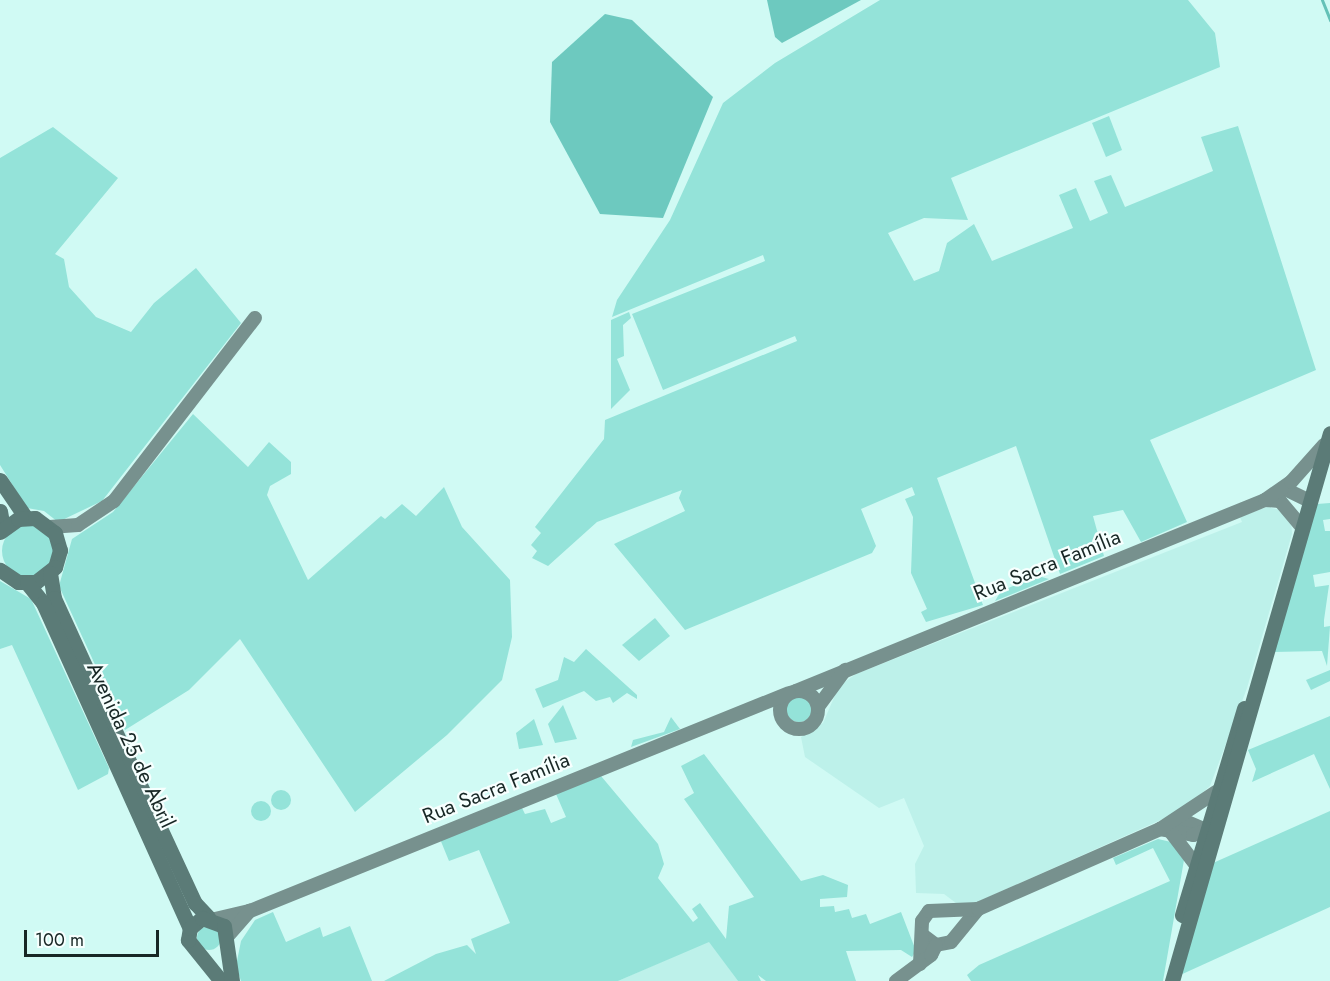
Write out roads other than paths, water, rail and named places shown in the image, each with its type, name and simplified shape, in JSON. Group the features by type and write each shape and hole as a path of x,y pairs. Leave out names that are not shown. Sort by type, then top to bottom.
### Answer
{"main road":[{"path":"1171,981 1196,865 1265,658 1329,436"},
{"path":"0,480 26,518 50,527 60,550 50,573 27,584"},
{"path":"0,511 2,530 26,518"},
{"name":"Avenida 25 de Abril","path":"1,572 27,584 43,603 190,928 193,949"},
{"name":"Avenida 25 de Abril","path":"50,573 54,598 195,903 212,918 226,940 232,981"},
{"path":"1171,981 1196,901 1216,792 1265,658"},
{"path":"190,928 212,918"},
{"path":"193,949 210,955 226,940"},
{"path":"193,949 221,981"}],"street":[{"path":"60,550 78,525 114,501 255,318"},
{"path":"1285,490 1329,436"},
{"path":"1285,490 1319,473"},
{"path":"1285,490 1310,501"},
{"path":"1285,490 1303,528"},
{"name":"Rua Sacra Família","path":"212,918 250,911 1285,490"},
{"path":"50,527 78,525"},
{"path":"757,705 793,729 806,728 815,720 818,707 845,670"},
{"path":"782,720 780,708 792,692 808,693 818,707"},
{"path":"932,955 924,936 922,921 929,911 978,909 1165,830 1216,792"},
{"path":"1180,819 1209,830"},
{"path":"1165,830 1209,830"},
{"path":"1165,830 1196,865"},
{"path":"896,981 951,942 978,909"},
{"path":"953,910 960,931"},
{"name":"Rua Sacra Família","path":"226,940 250,911"},
{"path":"924,936 932,955"}],"waterway":[{"path":"1322,0 1330,20"}]}
